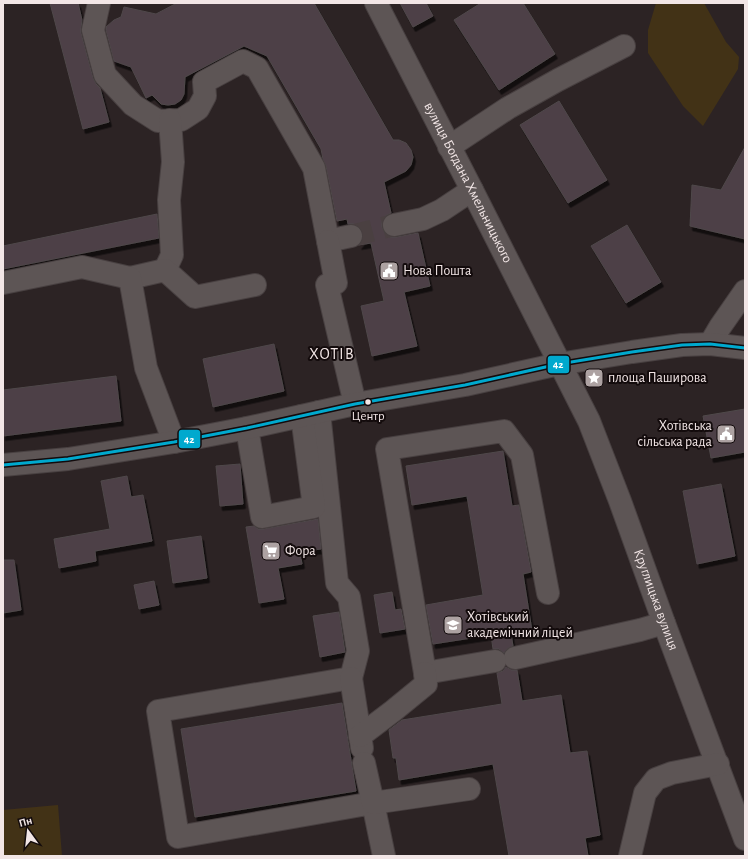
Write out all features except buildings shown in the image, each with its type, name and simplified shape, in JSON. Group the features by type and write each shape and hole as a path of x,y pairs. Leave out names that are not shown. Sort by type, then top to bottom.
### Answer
{"street":[{"path":"99,3 93,30 105,75 133,105 158,121 181,120 198,109 205,96 204,82 243,61 257,68 314,168 336,283 327,285 355,404"},
{"name":"вулиця Богдана Хмельницького","path":"376,3 559,364"},
{"path":"449,147 508,108 624,46"},
{"path":"166,270 172,255 169,200 173,162 170,120"},
{"path":"394,225 423,219 442,210 472,190"},
{"path":"328,241 351,236"},
{"path":"3,283 82,267 130,278 166,270"},
{"path":"166,270 195,297 255,285"},
{"path":"130,278 146,368 174,442"},
{"path":"710,344 745,291"},
{"path":"3,465 68,459 174,442 247,428 355,404 464,385 559,364 632,352 682,345 710,344 745,348"},
{"name":"Круглицька вулиця","path":"559,364 589,421 745,839"},
{"path":"247,428 262,517 314,507 310,414"},
{"path":"310,414 337,583 349,597 358,651 351,678 362,749 384,856"},
{"path":"362,749 393,711 426,684 387,449 504,431 522,455 548,593"},
{"path":"425,673 505,660 640,630 664,623"},
{"path":"351,678 158,711 178,837 469,789"},
{"path":"630,856 645,793 656,779 672,773 718,764"}],"shaded area":[{"path":"656,3 704,3 726,42 739,57 738,69 703,126 683,106 648,53 648,30"},
{"path":"58,805 62,856 3,856 3,810"}],"tunnel":[{"path":"351,236 394,225"}],"transit line":[{"name":"42","path":"3,465 68,459 174,442 247,428 355,404 465,385 559,364 632,352 682,345 710,344 745,348"}],"place":[{"name":"Нова Пошта","path":"389,271"},
{"name":"площа Паширова","path":"594,378"},
{"name":"Центр","path":"368,402"},
{"name":"Хотівська сільська рада","path":"726,434"},
{"name":"Фора","path":"271,551"},
{"name":"Хотівський академічний ліцей","path":"453,625"}],"district":[{"name":"ХОТІВ","path":"332,354"}]}
